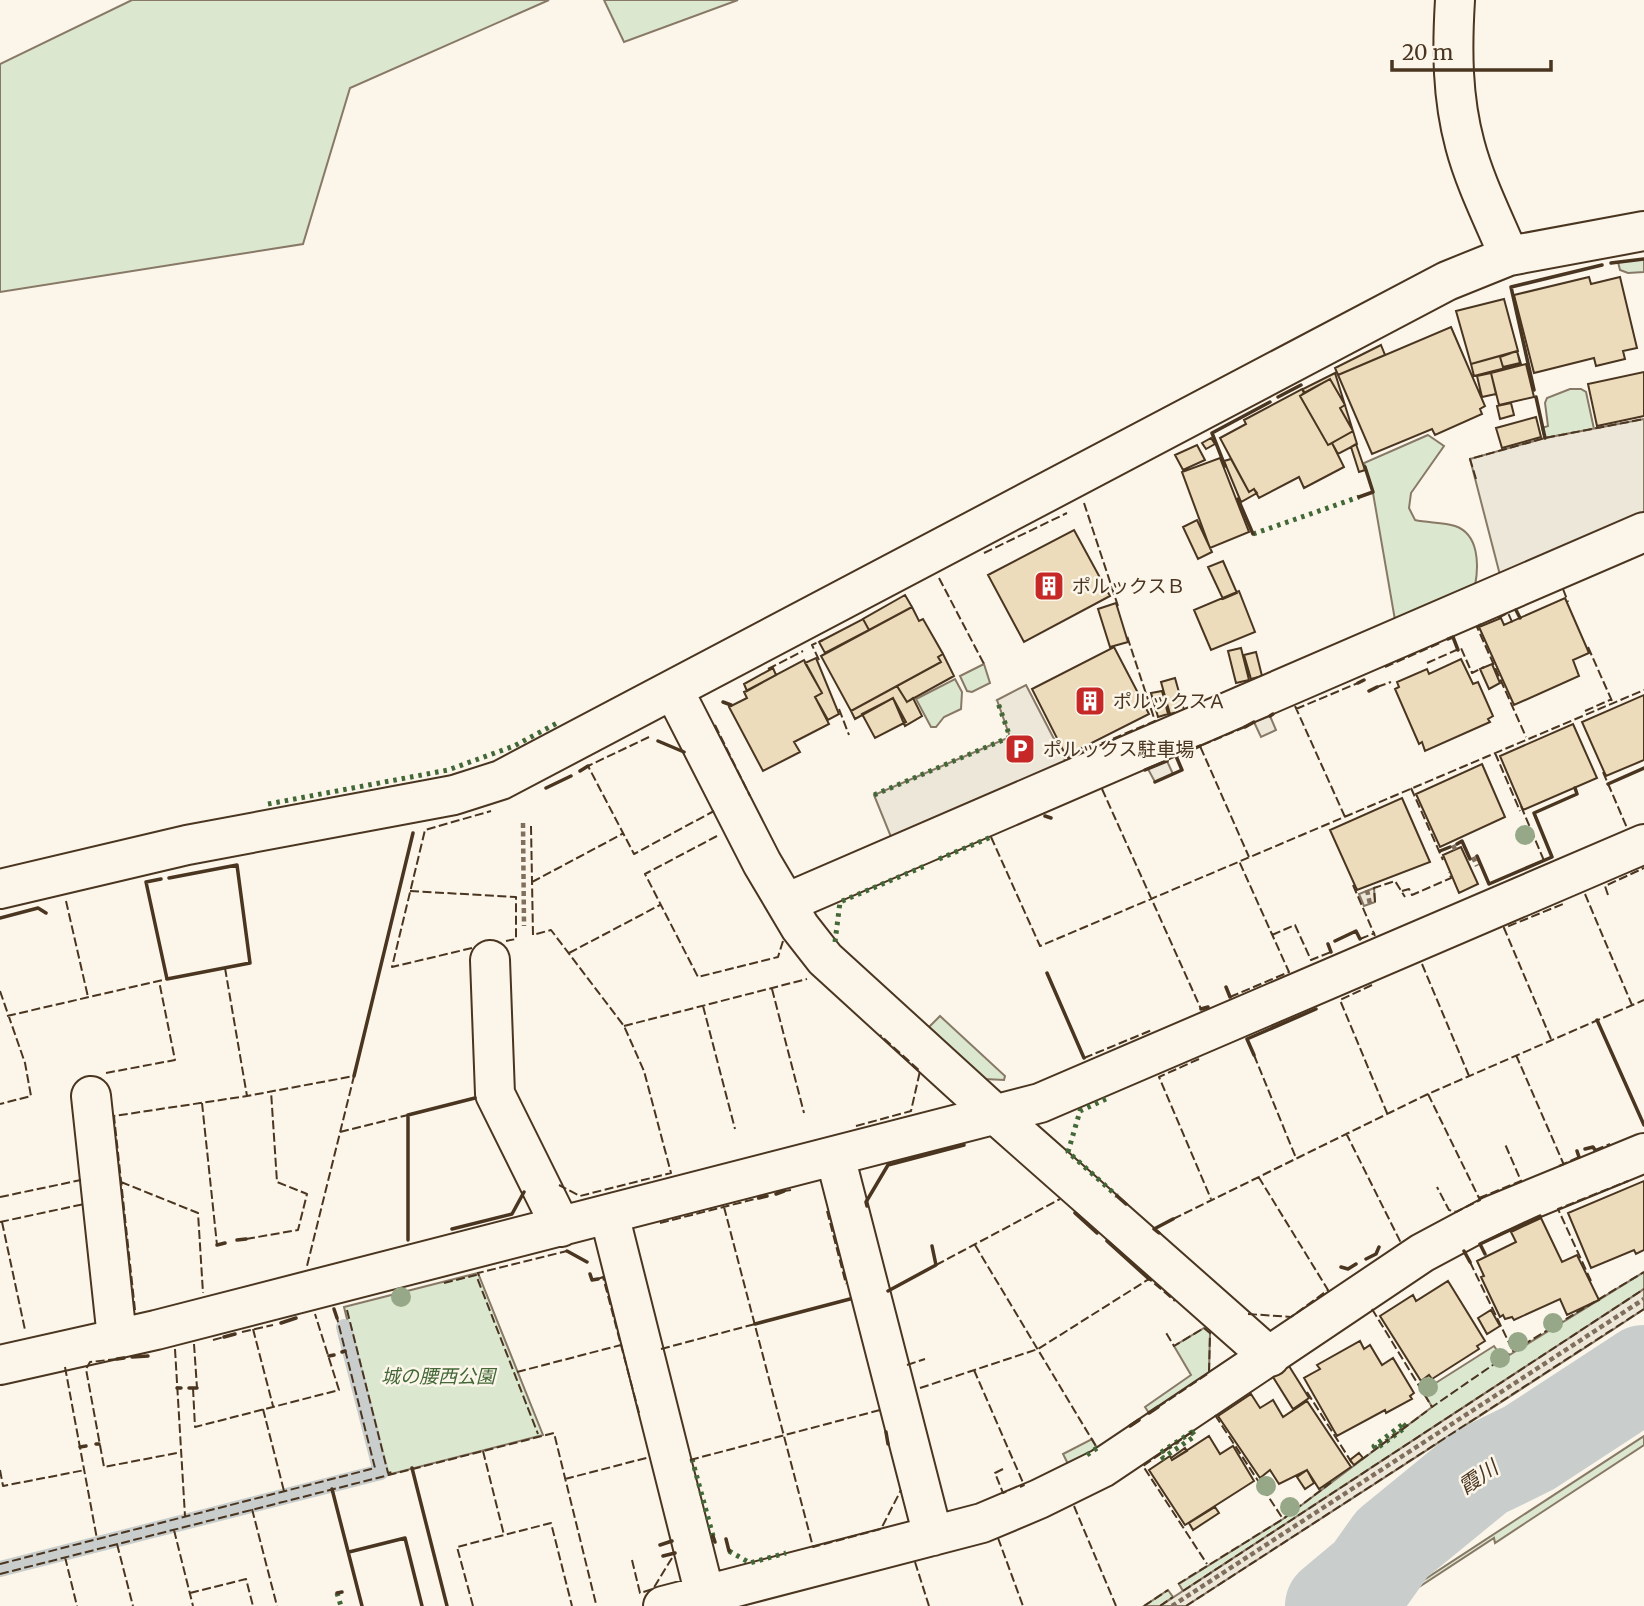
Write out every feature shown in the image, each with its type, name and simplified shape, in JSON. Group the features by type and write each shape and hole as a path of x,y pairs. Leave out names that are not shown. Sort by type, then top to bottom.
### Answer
{"street":[{"path":"1455,0 1453,49 1458,116 1466,148 1509,256"},
{"path":"0,889 151,852 454,795 512,775 1447,281 1509,256 1644,231"},
{"path":"786,903 1644,532"},
{"path":"674,691 762,863 825,959 995,1114 1270,1357"},
{"path":"0,1365 561,1227 1040,1103 1644,844"},
{"path":"490,967 495,1094 561,1227"},
{"path":"91,1096 117,1338"},
{"path":"663,1606 933,1536 1005,1513 1102,1468 1270,1357 1388,1273 1450,1237 1528,1200 1644,1153"},
{"path":"835,1156 933,1536"},
{"path":"609,1214 705,1595"}],"path":[{"path":"490,967 517,960 525,946 522,800 512,775"},
{"path":"1367,890 1370,904"},
{"path":"1172,1606 1644,1299"}],"green space":[{"path":"132,0 549,0 350,88 303,244 0,292 0,64"},
{"path":"604,0 738,0 624,42"},
{"path":"1644,259 1644,272 1628,273 1620,270 1618,262"},
{"path":"1570,389 1586,392 1594,429 1545,438 1542,428 1548,426 1545,403 1547,398"},
{"path":"1428,435 1444,446 1411,493 1409,508 1415,520 1455,526 1469,536 1476,551 1475,586 1395,620 1373,493 1364,463"},
{"path":"984,664 990,683 972,692 967,691 960,676"},
{"path":"955,679 962,692 961,709 944,717 936,727 931,727 916,699"},
{"path":"940,1016 1005,1076 1004,1080 985,1079 929,1027"},
{"path":"1644,1272 1644,1289 1607,1315 1183,1591 1179,1584 1283,1519 1432,1407 1423,1391 1494,1346 1503,1359"},
{"name":"城の腰西公園","path":"478,1273 543,1435 0,1574 0,1564 374,1468 339,1325 348,1323 344,1307"},
{"path":"1204,1328 1210,1333 1209,1373 1149,1413 1145,1407 1191,1375 1174,1346"},
{"path":"1644,1436 1644,1445 1495,1543 1494,1538 1390,1606 1384,1606"},
{"path":"1092,1439 1097,1448 1069,1466 1063,1454"},
{"path":"1168,1590 1173,1597 1160,1606 1144,1606"}],"shaded area":[{"path":"1644,419 1644,513 1500,575 1470,459 1545,438"},
{"name":"ポルックス駐車場","path":"1026,685 1066,762 891,837 874,795 1010,737 997,700"},
{"path":"1270,716 1276,730 1261,737 1254,722"},
{"path":"1167,761 1173,774 1155,782 1148,769"},
{"path":"1374,888 1375,902 1364,906 1359,894"},
{"path":"1644,1289 1644,1309 1614,1329 1186,1606 1160,1606"}],"building":[{"path":"1589,277 1591,284 1620,277 1637,348 1623,351 1625,359 1596,366 1594,358 1534,373 1514,295"},
{"path":"1504,299 1518,351 1471,364 1456,311"},
{"path":"1451,327 1485,406 1480,409 1482,414 1435,435 1432,429 1372,454 1338,375"},
{"path":"1381,345 1385,355 1338,375 1335,368"},
{"path":"1517,351 1520,363 1503,367 1500,357"},
{"path":"1517,351 1521,364 1474,376 1471,364"},
{"path":"1526,364 1534,397 1499,405 1491,373"},
{"path":"1644,372 1644,416 1597,426 1588,384"},
{"path":"1335,373 1345,405 1330,379 1304,393 1303,389"},
{"path":"1491,373 1496,394 1482,397 1477,376"},
{"path":"1330,379 1345,405 1340,408 1353,431 1328,445 1300,396"},
{"path":"1302,389 1304,393 1300,396 1328,445 1332,443 1344,467 1304,488 1299,477 1259,498 1254,489 1249,492 1220,438 1246,424 1244,420"},
{"path":"1511,403 1514,415 1500,419 1497,406"},
{"path":"1345,405 1353,431 1340,408"},
{"path":"1536,417 1541,437 1502,448 1496,428"},
{"path":"1353,431 1357,444 1338,454 1332,443"},
{"path":"1211,438 1215,444 1206,449 1202,443"},
{"path":"1356,444 1365,470 1359,472 1351,447"},
{"path":"1197,445 1205,460 1183,470 1175,455"},
{"path":"1220,458 1249,532 1210,548 1182,472"},
{"path":"1231,459 1249,492 1254,489 1257,493 1241,502 1224,461"},
{"path":"1197,520 1212,552 1198,559 1183,527"},
{"name":"ポルックスＢ","path":"1074,530 1110,596 1024,642 988,575"},
{"path":"1223,561 1237,593 1223,599 1208,567"},
{"path":"1239,591 1255,632 1211,650 1194,610"},
{"path":"905,595 912,607 869,630 863,619"},
{"path":"1565,598 1589,653 1573,660 1579,676 1514,705 1479,627 1501,618 1504,625"},
{"path":"1116,603 1128,642 1110,647 1098,609"},
{"path":"912,607 919,621 923,619 943,654 938,657 941,662 851,711 821,656"},
{"path":"863,619 869,630 825,653 819,642"},
{"name":"ポルックスＡ","path":"1114,647 1149,714 1066,756 1032,689"},
{"path":"1241,648 1249,680 1236,683 1228,651"},
{"path":"1256,652 1262,676 1251,679 1244,655"},
{"path":"943,654 954,676 907,702 897,686 941,662 938,657"},
{"path":"816,658 839,714 828,720 815,697 822,693 805,663"},
{"path":"1461,659 1473,684 1478,682 1493,716 1488,719 1490,722 1425,751 1422,742 1419,744 1395,689 1399,687 1397,682 1427,669 1429,674"},
{"path":"804,660 822,693 815,697 829,724 794,742 800,752 763,771 729,707 747,698 744,692"},
{"path":"1492,664 1500,683 1489,689 1480,669"},
{"path":"773,668 776,675 747,691 744,684"},
{"path":"1175,678 1184,710 1170,714 1161,682"},
{"path":"897,686 907,702 913,698 922,716 905,726 893,698 855,719 851,711"},
{"path":"1162,691 1168,714 1158,717 1151,693"},
{"path":"1644,695 1644,760 1606,776 1582,722"},
{"path":"893,698 906,722 875,738 862,714"},
{"path":"1573,724 1597,778 1523,810 1500,756"},
{"path":"1482,764 1505,817 1440,847 1416,794"},
{"path":"1402,798 1430,862 1357,890 1330,830"},
{"path":"1461,847 1478,884 1459,893 1443,855"},
{"path":"1644,1181 1644,1250 1636,1254 1634,1250 1591,1268 1568,1213"},
{"path":"1541,1218 1562,1262 1577,1255 1599,1300 1567,1315 1560,1299 1514,1320 1512,1317 1505,1319 1503,1315 1500,1317 1481,1277 1484,1276 1477,1261 1516,1242 1511,1232"},
{"path":"1448,1281 1485,1341 1477,1346 1479,1349 1432,1379 1429,1375 1421,1381 1380,1316 1413,1295 1416,1301"},
{"path":"1491,1310 1500,1326 1487,1334 1478,1318"},
{"path":"1360,1341 1364,1349 1370,1345 1382,1365 1393,1358 1414,1393 1410,1396 1412,1399 1337,1436 1304,1378 1320,1369 1317,1365"},
{"path":"1289,1366 1309,1398 1293,1409 1273,1377"},
{"path":"1251,1394 1260,1408 1273,1400 1283,1417 1307,1401 1351,1467 1319,1489 1307,1470 1279,1484 1270,1470 1260,1478 1218,1416"},
{"path":"1209,1436 1220,1454 1233,1446 1254,1481 1185,1525 1149,1470 1170,1456 1172,1460"},
{"path":"1185,1448 1187,1451 1172,1460 1171,1458"},
{"path":"1359,1453 1363,1458 1354,1465 1350,1460"},
{"path":"1307,1470 1314,1483 1305,1489 1297,1477"},
{"path":"1215,1507 1219,1513 1193,1530 1189,1523"}],"waterway":[{"path":"0,1569 381,1472 344,1327"},
{"name":"霞川","path":"1333,1606 1370,1575 1392,1544 1480,1472 1529,1448 1644,1373"}],"hedge":[{"path":"1253,534 1359,497"},
{"path":"874,795 1010,737 997,700"},
{"path":"268,804 448,770 514,746 559,722"},
{"path":"939,859 991,837"},
{"path":"835,942 840,902 927,865"},
{"path":"1106,1099 1080,1111 1068,1152 1117,1196"},
{"path":"1403,1424 1406,1427 1376,1449 1374,1446 1403,1424"},
{"path":"1192,1432 1195,1436 1163,1458 1160,1453 1192,1432"},
{"path":"1087,1455 1097,1448"},
{"path":"692,1459 713,1536"},
{"path":"729,1551 750,1563 786,1553"},
{"path":"337,1593 341,1606"}],"fence":[{"path":"1476,479 1470,459 1545,438 1644,419"},
{"path":"1084,503 1118,606"},
{"path":"984,553 1067,513"},
{"path":"939,578 984,664"},
{"path":"1563,589 1568,602"},
{"path":"1498,618 1508,613 1513,624"},
{"path":"1481,624 1477,627 1526,737"},
{"path":"1067,758 1155,721 1127,636"},
{"path":"819,660 812,645 823,640"},
{"path":"1385,667 1440,643"},
{"path":"1588,647 1612,701"},
{"path":"1427,663 1461,648 1472,673 1484,667"},
{"path":"768,669 803,651"},
{"path":"1377,687 1391,682"},
{"path":"1296,709 1358,683"},
{"path":"991,837 1040,946 1644,690"},
{"path":"1585,711 1612,699"},
{"path":"1295,706 1345,817"},
{"path":"839,709 849,735"},
{"path":"715,725 750,796"},
{"path":"1245,727 1200,746 1249,857"},
{"path":"649,737 588,766 634,854 714,811"},
{"path":"1495,753 1520,811"},
{"path":"1603,772 1627,828"},
{"path":"1411,788 1443,860"},
{"path":"1102,789 1201,1009"},
{"path":"1521,806 1545,863"},
{"path":"472,948 392,967 425,830 491,811"},
{"path":"531,826 533,935 551,930 624,1026 644,1071 671,1173 580,1196 559,1185"},
{"path":"532,882 624,833"},
{"path":"717,836 645,874 698,977 778,957 783,941"},
{"path":"1230,997 1289,972 1239,861"},
{"path":"1608,895 1605,886 1644,868"},
{"path":"1402,891 1409,889 1412,895 1451,878 1449,872"},
{"path":"1375,902 1374,888 1395,881 1405,897"},
{"path":"1353,885 1375,936"},
{"path":"410,891 516,897 516,939 506,941"},
{"path":"1585,894 1632,1005"},
{"path":"66,901 88,997"},
{"path":"1551,1039 1504,928 1563,904"},
{"path":"569,953 660,905"},
{"path":"1272,935 1295,925 1311,960 1331,952"},
{"path":"1360,939 1375,933"},
{"path":"1422,964 1469,1076"},
{"path":"225,968 247,1096"},
{"path":"7,1016 167,979"},
{"path":"624,1026 807,979"},
{"path":"106,1073 175,1060 159,981"},
{"path":"1372,985 1340,1000 1387,1113"},
{"path":"772,989 804,1113"},
{"path":"0,991 25,1063 31,1096 0,1104"},
{"path":"1173,1219 1428,1094 1644,1000"},
{"path":"703,1006 735,1129"},
{"path":"1084,1058 1152,1030"},
{"path":"856,1126 911,1111 920,1071 880,1035"},
{"path":"1254,1055 1296,1158"},
{"path":"1516,1055 1564,1165"},
{"path":"1199,1059 1159,1077 1211,1199"},
{"path":"135,1310 114,1116 247,1096 354,1076 307,1266"},
{"path":"246,1239 298,1230 307,1194 277,1182 271,1091"},
{"path":"1428,1094 1480,1200 1456,1212 1449,1210 1437,1187"},
{"path":"202,1103 217,1245"},
{"path":"340,1132 408,1115"},
{"path":"1346,1133 1401,1243"},
{"path":"1479,1198 1521,1181 1505,1144"},
{"path":"1595,1150 1610,1144"},
{"path":"1559,1166 1579,1157"},
{"path":"1248,1314 1291,1317 1328,1290 1258,1176"},
{"path":"0,1197 81,1180"},
{"path":"1591,1281 1558,1209 1628,1181"},
{"path":"121,1182 198,1213 203,1293"},
{"path":"784,1191 791,1190"},
{"path":"660,1223 759,1198"},
{"path":"936,1265 1060,1199"},
{"path":"0,1222 84,1204"},
{"path":"724,1207 813,1547 881,1529 901,1490"},
{"path":"827,1211 846,1284"},
{"path":"2,1222 25,1330"},
{"path":"975,1245 1097,1448"},
{"path":"479,1276 478,1273 567,1251"},
{"path":"1470,1262 1513,1351"},
{"path":"1372,1309 1432,1407 1513,1351 1644,1272"},
{"path":"444,1283 476,1275 538,1434"},
{"path":"598,1279 603,1277 639,1413"},
{"path":"920,1388 1038,1349 1149,1279 1175,1301"},
{"path":"1183,1591 1644,1289"},
{"path":"1186,1606 1644,1309"},
{"path":"347,1310 388,1473 393,1472"},
{"path":"193,1388 195,1427 339,1390 315,1314"},
{"path":"0,1564 375,1468 337,1318"},
{"path":"661,1349 755,1324"},
{"path":"242,1332 273,1325"},
{"path":"1158,1407 1209,1373 1210,1333 1204,1328 1174,1346 1165,1331"},
{"path":"253,1329 273,1406"},
{"path":"213,1340 224,1337"},
{"path":"194,1344 197,1388"},
{"path":"517,1372 621,1345"},
{"path":"175,1349 185,1516"},
{"path":"117,1359 90,1362 86,1369 104,1467 182,1452"},
{"path":"907,1365 925,1359"},
{"path":"65,1367 97,1539"},
{"path":"974,1370 1024,1485 1020,1487"},
{"path":"1307,1392 1352,1463"},
{"path":"263,1409 284,1491"},
{"path":"690,1460 880,1410"},
{"path":"1361,1460 1427,1411"},
{"path":"1215,1415 1283,1519"},
{"path":"1192,1432 1143,1466 1207,1564"},
{"path":"0,1574 554,1433 596,1604"},
{"path":"483,1451 504,1535"},
{"path":"565,1479 650,1457"},
{"path":"1003,1469 995,1473 1003,1493 1010,1490"},
{"path":"0,1470 3,1486 85,1470"},
{"path":"1178,1584 1283,1519 1333,1481"},
{"path":"1074,1506 1116,1606"},
{"path":"252,1509 277,1606"},
{"path":"473,1606 457,1547 551,1523 572,1606"},
{"path":"174,1530 193,1606"},
{"path":"998,1538 1023,1606"},
{"path":"117,1544 133,1606"},
{"path":"632,1560 640,1593 653,1589 675,1553"},
{"path":"65,1557 77,1606"},
{"path":"915,1562 929,1606"},
{"path":"190,1593 246,1579 253,1606"},
{"path":"1144,1606 1168,1590"},
{"path":"1160,1606 1173,1597"}],"wall":[{"path":"1611,263 1644,259"},
{"path":"1534,390 1511,287 1602,265"},
{"path":"1278,397 1301,385"},
{"path":"1536,397 1545,438"},
{"path":"1225,466 1212,433 1270,402"},
{"path":"1359,497 1373,492 1365,467"},
{"path":"1238,499 1253,534"},
{"path":"1516,610 1520,618"},
{"path":"1448,639 1453,637 1458,650"},
{"path":"1358,683 1364,680"},
{"path":"1369,691 1377,687"},
{"path":"723,702 731,705"},
{"path":"1245,727 1254,722"},
{"path":"658,741 684,752"},
{"path":"1155,782 1182,770 1176,756 1200,746"},
{"path":"1145,770 1167,761"},
{"path":"580,771 588,766"},
{"path":"1608,784 1644,768"},
{"path":"546,788 571,776"},
{"path":"1477,856 1489,884 1552,857 1534,813 1577,794 1575,788"},
{"path":"1045,816 1051,818"},
{"path":"354,1076 413,833"},
{"path":"1457,844 1462,841 1470,859"},
{"path":"1440,851 1450,847"},
{"path":"161,879 146,882 167,979 250,963 237,865 169,878"},
{"path":"0,918 38,908 46,913"},
{"path":"1335,941 1356,931 1360,939"},
{"path":"1328,944 1331,952"},
{"path":"1047,973 1084,1058"},
{"path":"1226,987 1230,997"},
{"path":"1201,1009 1208,1007"},
{"path":"1254,1055 1247,1039 1316,1009"},
{"path":"1597,1020 1644,1125"},
{"path":"408,1240 408,1115 475,1098"},
{"path":"867,1206 866,1202 888,1165 964,1145"},
{"path":"1585,1149 1593,1147 1595,1150"},
{"path":"1577,1151 1579,1157"},
{"path":"776,1194 784,1191"},
{"path":"452,1229 512,1214 524,1192"},
{"path":"759,1198 767,1196"},
{"path":"1117,1196 1126,1204"},
{"path":"1075,1213 1097,1233"},
{"path":"1485,1254 1480,1244 1540,1216"},
{"path":"1159,1233 1154,1229 1173,1219"},
{"path":"237,1240 246,1239"},
{"path":"1107,1241 1149,1279"},
{"path":"217,1245 225,1243"},
{"path":"888,1291 936,1265 932,1246"},
{"path":"1366,1259 1376,1254 1379,1247"},
{"path":"567,1251 587,1262"},
{"path":"1464,1251 1470,1262"},
{"path":"1341,1267 1348,1269 1356,1264"},
{"path":"590,1274 592,1280 598,1279"},
{"path":"755,1324 850,1299"},
{"path":"334,1309 337,1318"},
{"path":"281,1323 296,1318"},
{"path":"224,1337 235,1334"},
{"path":"329,1356 334,1355"},
{"path":"132,1357 148,1356"},
{"path":"117,1359 124,1358"},
{"path":"189,1388 197,1388"},
{"path":"1149,1413 1158,1407"},
{"path":"1130,1426 1139,1420"},
{"path":"886,1432 888,1444"},
{"path":"80,1447 86,1446"},
{"path":"412,1468 447,1606"},
{"path":"332,1489 362,1606"},
{"path":"713,1536 715,1542"},
{"path":"349,1552 405,1538 422,1606"},
{"path":"726,1539 729,1551"},
{"path":"660,1545 672,1541"},
{"path":"663,1556 675,1553"},
{"path":"337,1593 342,1592"}],"place":[{"name":"ポルックスＢ","path":"1049,586"},
{"name":"ポルックスＡ","path":"1090,701"},
{"name":"ポルックス駐車場","path":"1020,749"}]}
